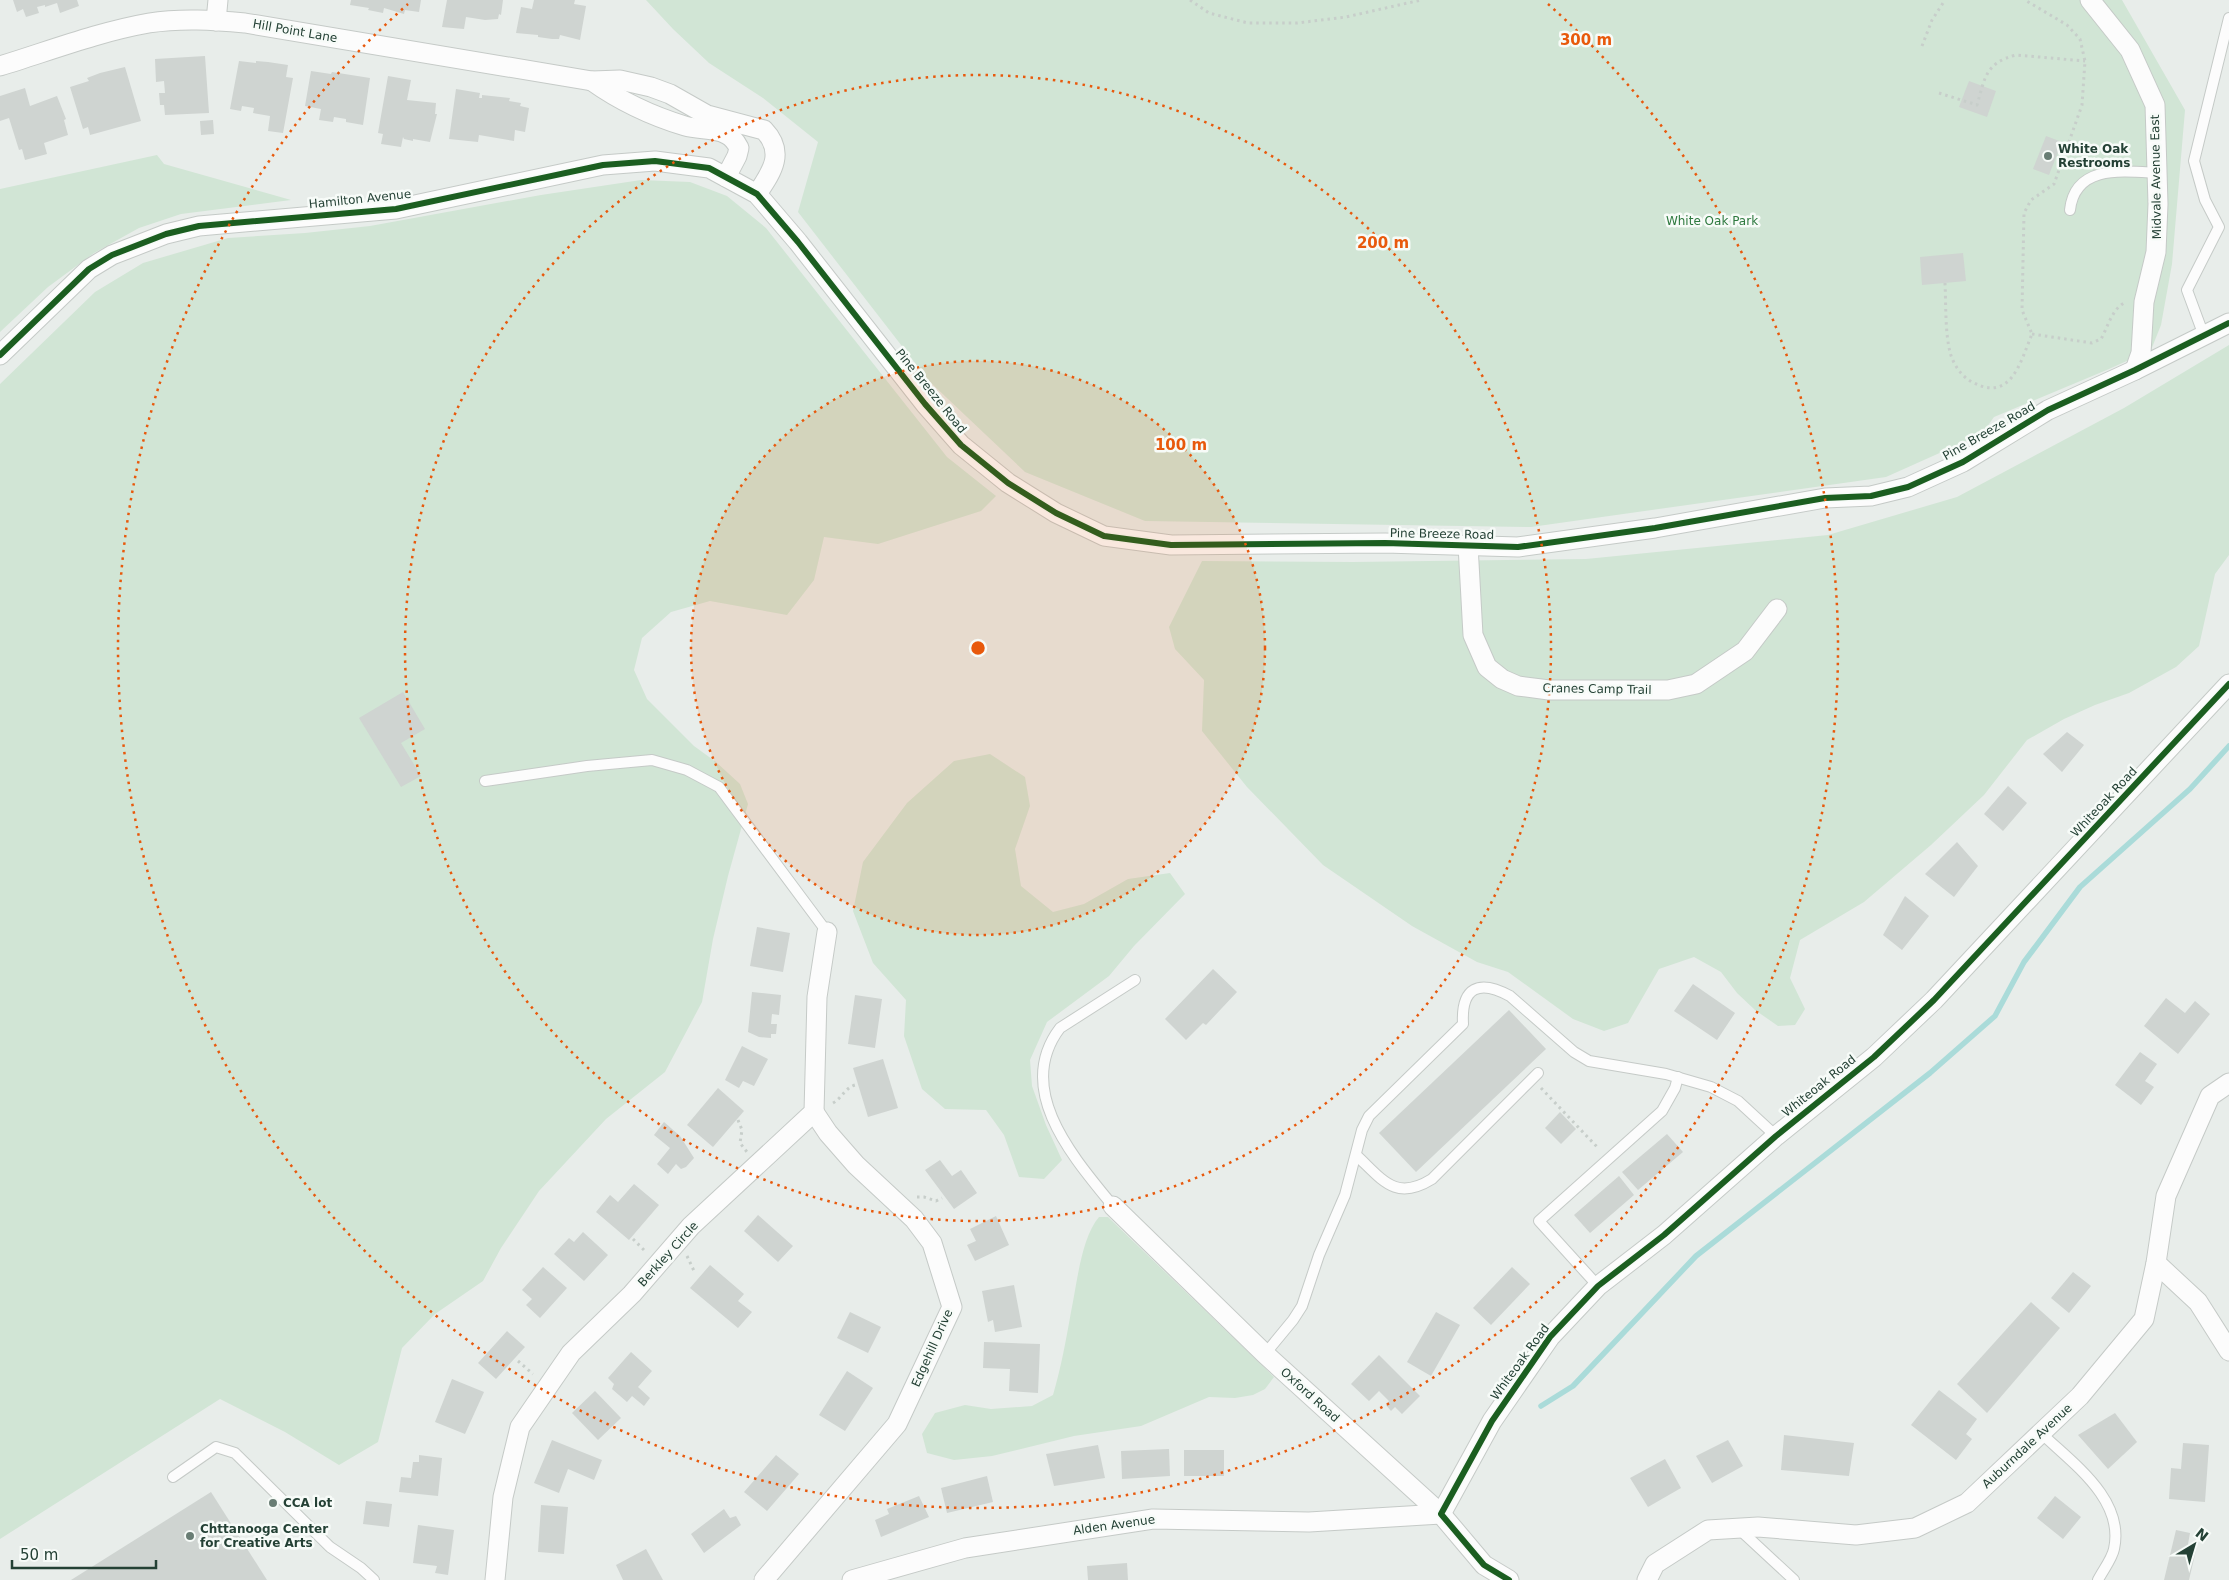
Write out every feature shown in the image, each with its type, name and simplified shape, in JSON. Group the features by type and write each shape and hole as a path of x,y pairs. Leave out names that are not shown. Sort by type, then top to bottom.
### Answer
{"street":[{"path":"216,21 218,0"},
{"name":"Midvale Avenue East","path":"2090,0 2130,50 2155,105 2157,173 2156,252 2144,302 2141,353 2135,370"},
{"name":"Hill Point Lane","path":"0,66 85,38 150,23 186,20 262,25 592,81 620,80 670,94 698,121 734,139 739,148 726,177"},
{"name":"Hill Point Lane","path":"592,81 624,101 659,117 764,130 770,136 775,153 772,171 756,194"},
{"path":"624,101 632,83"},
{"name":"Hamilton Avenue","path":"0,355 89,269 112,255 166,234 199,226 396,209 603,166 656,162 709,168 756,194"},
{"name":"Pine Breeze Road","path":"756,194 804,250 925,404 961,445 1008,483 1056,513 1104,536 1171,545 1385,543 1518,546 1655,528 1825,498 1871,496 1908,487 1963,462 2048,410 2135,370 2229,322"},
{"name":"Cranes Camp Trail","path":"1468,546 1473,635 1487,667 1502,679 1518,686 1549,690 1668,690 1696,684 1746,651 1777,609"},
{"name":"Whiteoak Road","path":"1441,1514 1492,1421 1550,1337 1598,1286 1664,1235 1776,1136 1874,1057 1934,1000 2229,684"},
{"path":"814,1112 817,997 827,932"},
{"name":"Auburndale Avenue","path":"1647,1580 1655,1564 1708,1530 1758,1527 1856,1535 1915,1528 1967,1503 2080,1396 2144,1319 2156,1263 2166,1196 2210,1096 2229,1083"},
{"name":"Berkley Circle","path":"495,1580 503,1497 520,1427 571,1354 632,1294 691,1226 814,1112"},
{"name":"Edgehill Drive","path":"764,1580 897,1424 952,1307 932,1243 914,1218 856,1165 839,1146 814,1112"},
{"name":"Oxford Road","path":"1113,1206 1265,1354 1441,1514 1484,1565 1509,1580"},
{"path":"2156,1263 2198,1302 2229,1351"},
{"name":"Alden Avenue","path":"852,1580 965,1548 1153,1519 1309,1522 1441,1514"}],"lane":[{"path":"2204,336 2187,290 2219,227 2205,200 2194,161 2229,18"},
{"path":"2070,210 2077,192 2085,182 2097,174 2119,171 2157,173"},
{"path":"485,781 587,766 652,760 687,770 719,787 827,932"},
{"path":"1113,1206 1073,1154 1055,1125 1045,1097 1043,1073 1051,1040 1060,1028 1135,980"},
{"path":"1265,1354 1294,1320 1302,1306 1319,1255 1344,1195 1362,1130 1369,1116 1463,1024 1462,1009 1465,999 1471,991 1479,987 1498,990 1510,996 1574,1052 1588,1061 1678,1077 1726,1094 1753,1113 1776,1136"},
{"path":"1356,1155 1390,1186 1399,1189 1419,1187 1432,1179 1535,1076"},
{"path":"1598,1286 1538,1221 1662,1111 1675,1088 1678,1077"},
{"path":"2041,1433 2085,1475 2108,1504 2115,1523 2114,1549 2098,1580"},
{"path":"173,1477 216,1447 235,1453 330,1547 361,1568 374,1580"},
{"path":"1738,1528 1794,1580"}],"path":[{"path":"1190,0 1209,13 1248,23 1297,23 1346,17 1421,0"},
{"path":"1922,46 1932,20 1945,0"},
{"path":"1945,283 1950,352 1956,367 1967,379 1980,386 1994,389 2002,387 2010,380 2032,334 2022,310 2024,213 2031,200 2054,184 2082,106 2085,61 2080,39 2067,25 2025,0"},
{"path":"1939,93 1977,106 1988,71 1992,65 2005,58 2016,55 2085,61"},
{"path":"2032,334 2092,342 2102,339 2113,314 2121,304 2129,301 2144,302"},
{"path":"1535,1076 1608,1159"},
{"path":"831,1105 840,1099 846,1090 855,1085"},
{"path":"738,1120 742,1130 740,1143 749,1154"},
{"path":"913,1201 920,1196 936,1201 942,1198"},
{"path":"633,1239 648,1254"},
{"path":"685,1253 695,1273"},
{"path":"518,1361 533,1374"}],"green space":[{"name":"White Oak Park","path":"646,0 2122,0 2185,110 2172,264 2161,325 2151,350 1994,417 1982,434 1886,477 1531,527 1145,521 1025,472 929,381 798,212 818,142 763,98 709,63"},
{"path":"157,155 164,164 291,200 181,214 139,228 94,253 48,287 0,332 0,189"},
{"path":"641,180 690,182 727,196 766,228 947,457 996,496 981,511 878,544 824,537 814,580 787,615 710,601 671,612 642,638 634,670 647,699 694,746 716,762 740,784 748,804 713,939 702,1002 665,1072 606,1119 539,1191 501,1248 483,1281 435,1314 402,1348 378,1442 339,1465 285,1432 220,1399 0,1539 0,384 95,292 143,263 228,238 305,233 370,226 541,195"},
{"path":"2229,345 2229,555 2215,574 2199,646 2176,667 2129,693 2064,719 2027,740 1984,795 1931,845 1864,902 1800,940 1790,978 1805,1009 1795,1025 1778,1026 1755,1010 1737,993 1721,972 1694,957 1659,969 1628,1023 1604,1031 1573,1019 1508,972 1477,962 1412,926 1323,865 1247,787 1202,731 1204,680 1175,649 1169,627 1202,561 1353,562 1586,559 1828,535 1957,497 2124,408"},
{"path":"990,754 1025,777 1030,806 1015,849 1021,886 1053,912 1084,904 1128,879 1170,873 1185,894 1134,946 1109,976 1047,1022 1030,1060 1032,1086 1046,1125 1062,1160 1044,1179 1019,1177 1004,1135 986,1110 945,1109 922,1089 904,1036 906,1000 873,963 853,911 863,862 907,803 954,761"},
{"path":"1099,1217 1108,1217 1274,1377 1265,1389 1253,1395 1235,1398 1209,1397 1141,1426 1074,1436 992,1456 954,1460 927,1453 922,1434 935,1413 965,1405 991,1409 1032,1406 1053,1395 1084,1249 1093,1226"}],"building":[{"path":"13,0 77,0 79,6 60,13 57,3 45,7 45,5 37,7 39,13 26,17 23,9 17,12"},
{"path":"351,0 421,0 419,12 405,10 404,14 384,8 383,13 368,10 369,8 350,5"},
{"path":"447,0 503,0 501,15 499,14 498,19 485,20 466,17 464,29 442,27"},
{"path":"534,0 575,0 574,4 586,6 580,40 560,35 559,39 552,39 538,37 538,35 516,33 521,7 532,9"},
{"path":"205,56 209,113 165,115 164,105 160,105 159,93 165,93 164,81 156,82 155,59"},
{"path":"239,61 288,65 286,77 293,78 283,133 268,131 270,116 253,113 254,108 242,106 241,111 230,109"},
{"path":"125,67 141,121 90,135 88,127 83,129 70,87 89,81 87,78 100,73"},
{"path":"311,71 370,78 363,125 346,122 346,119 334,117 333,122 319,120 321,109 305,106"},
{"path":"388,76 411,80 407,100 436,103 435,114 437,114 430,142 413,139 413,141 403,137 401,147 381,144 383,134 378,133"},
{"path":"1969,81 1996,91 1987,117 1959,107"},
{"path":"25,88 30,106 57,96 66,119 64,120 68,135 44,143 47,154 25,160 22,149 19,150 9,118 0,121 0,96"},
{"path":"456,89 480,93 479,98 482,98 482,95 510,98 509,101 521,103 520,106 529,108 525,132 515,130 514,141 479,135 478,142 449,139"},
{"path":"213,120 214,134 201,135 200,121"},
{"name":"White Oak Restrooms","path":"2046,136 2062,142 2049,175 2033,169"},
{"path":"1963,253 1966,281 1922,285 1920,257"},
{"path":"403,692 425,729 401,743 421,776 401,787 359,718"},
{"path":"2067,732 2084,745 2062,772 2043,754"},
{"path":"2008,786 2027,803 2003,831 1984,814"},
{"path":"1957,842 1978,866 1954,897 1925,874"},
{"path":"1905,896 1929,916 1902,950 1883,935"},
{"path":"757,927 790,933 783,972 750,966"},
{"path":"1213,969 1237,992 1206,1025 1203,1023 1186,1040 1165,1019"},
{"path":"1693,984 1735,1013 1717,1040 1674,1011"},
{"path":"752,992 781,995 779,1015 772,1014 771,1024 777,1024 776,1034 771,1034 771,1038 759,1037 748,1032"},
{"path":"855,995 882,999 875,1048 848,1044"},
{"path":"2166,998 2185,1013 2195,1001 2210,1014 2178,1054 2144,1026"},
{"path":"1509,1010 1546,1049 1416,1172 1379,1133"},
{"path":"742,1046 768,1059 754,1086 743,1081 739,1088 725,1080"},
{"path":"2140,1052 2157,1064 2145,1081 2154,1087 2141,1105 2115,1085"},
{"path":"883,1059 898,1108 868,1117 853,1068"},
{"path":"718,1088 744,1111 713,1147 687,1125"},
{"path":"1560,1112 1576,1129 1561,1144 1545,1128"},
{"path":"664,1122 680,1136 694,1158 686,1167 681,1169 676,1164 668,1174 657,1164 670,1148 654,1135"},
{"path":"1667,1134 1683,1152 1638,1190 1622,1172"},
{"path":"940,1160 952,1176 961,1170 977,1193 954,1209 925,1170"},
{"path":"1619,1176 1634,1195 1590,1233 1574,1215"},
{"path":"634,1184 659,1205 629,1240 596,1212 610,1195 618,1202"},
{"path":"758,1215 793,1246 778,1262 744,1231"},
{"path":"996,1216 1009,1245 975,1261 967,1245 976,1241 970,1229"},
{"path":"583,1232 608,1255 584,1281 554,1254 569,1238 574,1242"},
{"path":"710,1265 744,1294 738,1301 752,1312 738,1328 690,1288"},
{"path":"543,1267 567,1288 540,1318 526,1305 532,1299 522,1290"},
{"path":"1512,1267 1530,1284 1491,1325 1473,1308"},
{"path":"2073,1272 2091,1286 2069,1313 2051,1298"},
{"path":"1014,1285 1022,1327 995,1332 993,1320 988,1322 982,1291"},
{"path":"2031,1302 2060,1328 1987,1413 1957,1384"},
{"path":"850,1312 881,1327 868,1353 837,1338"},
{"path":"1436,1312 1460,1325 1431,1376 1407,1362"},
{"path":"507,1331 525,1347 496,1379 478,1363"},
{"path":"984,1342 1040,1344 1038,1393 1009,1391 1010,1369 983,1368"},
{"path":"631,1352 652,1371 638,1387 650,1398 644,1406 632,1396 627,1402 612,1389 614,1384 608,1378"},
{"path":"1379,1355 1420,1396 1402,1414 1395,1407 1391,1411 1386,1405 1389,1401 1379,1391 1369,1401 1351,1384"},
{"path":"847,1371 873,1388 845,1431 819,1415"},
{"path":"452,1379 484,1392 465,1434 435,1422"},
{"path":"1939,1390 1977,1419 1966,1434 1972,1439 1956,1460 1911,1425"},
{"path":"595,1391 621,1418 598,1440 572,1413"},
{"path":"2115,1413 2137,1442 2108,1469 2078,1435"},
{"path":"1784,1435 1854,1443 1849,1476 1781,1470"},
{"path":"552,1440 602,1460 594,1480 568,1469 559,1493 534,1483"},
{"path":"1728,1440 1743,1466 1712,1483 1696,1456"},
{"path":"2183,1443 2209,1445 2205,1502 2169,1499 2171,1468 2181,1469"},
{"path":"1098,1445 1105,1478 1054,1486 1046,1454"},
{"path":"1169,1449 1170,1476 1122,1479 1121,1451"},
{"path":"1184,1450 1224,1450 1224,1476 1184,1476"},
{"path":"419,1455 442,1458 438,1496 399,1492 401,1477 411,1478 413,1462 419,1462"},
{"path":"776,1455 799,1474 767,1511 744,1492"},
{"path":"1665,1459 1681,1488 1648,1507 1630,1478"},
{"path":"987,1476 993,1502 947,1513 941,1488"},
{"name":"Chttanooga Center for Creative Arts","path":"211,1492 267,1580 71,1580"},
{"path":"919,1496 929,1517 881,1537 875,1520 889,1514 887,1509"},
{"path":"2055,1496 2081,1517 2063,1539 2037,1518"},
{"path":"366,1501 392,1504 389,1527 363,1524"},
{"path":"541,1505 568,1507 564,1554 538,1552"},
{"path":"724,1509 730,1518 736,1516 741,1525 704,1553 691,1534"},
{"path":"418,1525 454,1530 448,1575 435,1573 437,1566 413,1563"},
{"path":"2176,1530 2190,1533 2188,1544 2197,1546 2189,1580 2164,1580"},
{"path":"646,1549 663,1580 623,1580 616,1565"},
{"path":"1127,1563 1128,1580 1088,1580 1087,1566"}],"waterway":[{"path":"1541,1406 1573,1386 1696,1256 1930,1073 1995,1016 2024,962 2080,887 2190,789 2229,746"}],"cycle path":[{"path":"0,355 89,269 112,255 166,234 199,226 396,209 603,165 655,161 709,168 757,194 798,242 925,404 961,445 1008,483 1056,513 1104,536 1171,545 1385,543 1518,547 1655,528 1825,498 1871,496 1908,487 1963,462 2048,410 2135,370 2229,323"},
{"path":"1509,1580 1484,1565 1441,1514 1492,1421 1550,1337 1598,1286 1664,1235 1776,1136 1874,1057 1934,1000 2229,684"}],"place":[{"name":"White Oak Restrooms","path":"2048,156"},
{"name":"CCA lot","path":"273,1503"},
{"name":"Chttanooga Center for Creative Arts","path":"190,1536"}]}
